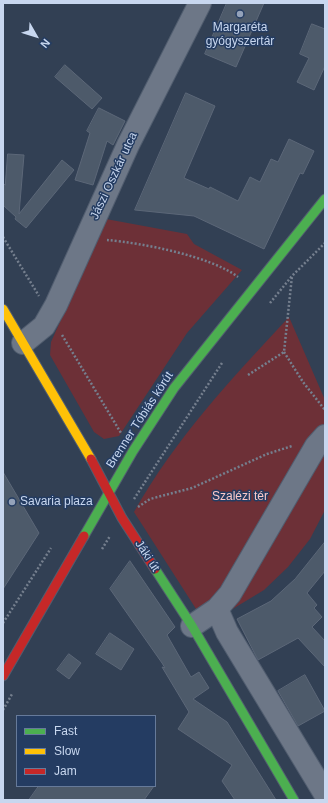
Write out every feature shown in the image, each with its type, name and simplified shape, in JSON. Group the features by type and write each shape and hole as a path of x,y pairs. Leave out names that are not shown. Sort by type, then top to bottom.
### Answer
{"street":[{"name":"Jászi Oszkár utca","path":"23,343 44,326 56,306 85,238 128,145 200,3"},
{"name":"Brenner Tóbiás körút","path":"3,675 109,493 174,388 325,199"},
{"name":"Jáki út","path":"3,310 98,472 122,518 192,626 294,800"},
{"path":"192,626 217,609 230,594 316,446 325,436"},
{"path":"217,609 227,632 325,794"}],"path":[{"path":"85,238 126,242 185,254 230,271 241,279"},
{"path":"268,305 292,276 325,243"},
{"path":"292,276 284,352 303,382 325,410"},
{"path":"248,375 284,352"},
{"path":"101,551 226,358"},
{"path":"122,518 150,499 192,488 267,454 296,445"},
{"path":"3,710 14,690"}],"green space":[{"path":"106,219 187,234 194,244 242,270 187,333 119,436 104,439 94,432 50,355 51,342"},
{"name":"Szalézi tér","path":"289,317 325,400 325,510 310,539 288,567 264,590 231,610 205,623 134,512 150,485 186,434 246,363"}],"building":[{"path":"227,3 264,3 236,67 205,54"},
{"path":"312,24 325,29 325,66 314,90 297,82 309,58 300,54"},
{"path":"65,65 102,98 92,109 55,77"},
{"path":"186,93 215,106 184,178 209,189 210,187 238,201 250,177 260,182 271,159 278,162 289,139 314,151 303,174 300,173 264,249 194,216 135,210"},
{"path":"99,108 125,121 113,145 107,141 93,185 75,180 90,133 87,131"},
{"path":"8,154 24,155 19,214 62,160 74,170 26,228 15,219 16,217 3,205 3,183 5,185"},
{"name":"Savaria plaza","path":"3,472 39,533 3,589"},
{"path":"325,542 325,571 307,593 317,605 314,608 322,617 312,627 325,641 325,667 298,638 258,660 237,619 271,601 295,579"},
{"path":"130,561 175,627 167,635 191,677 199,672 209,688 193,699 227,722 276,800 235,800 222,781 232,765 178,729 189,712 162,667 165,668 162,663 110,589"},
{"path":"110,633 134,649 121,670 96,654"},
{"path":"69,654 81,663 69,679 57,670"},
{"path":"305,675 325,711 298,726 278,691"},
{"path":"38,787 153,787 144,800 29,800"}],"traffic: fast":[{"path":"84,536 133,451 174,388 325,199"},
{"path":"155,569 192,626 294,800"}],"traffic: slow":[{"path":"3,309 91,459"}],"traffic: jam":[{"path":"91,459 122,518 155,569"},
{"path":"3,676 84,536"}],"place":[{"name":"Margaréta gyógyszertár","path":"240,14"},
{"name":"Savaria plaza","path":"12,502"}]}
